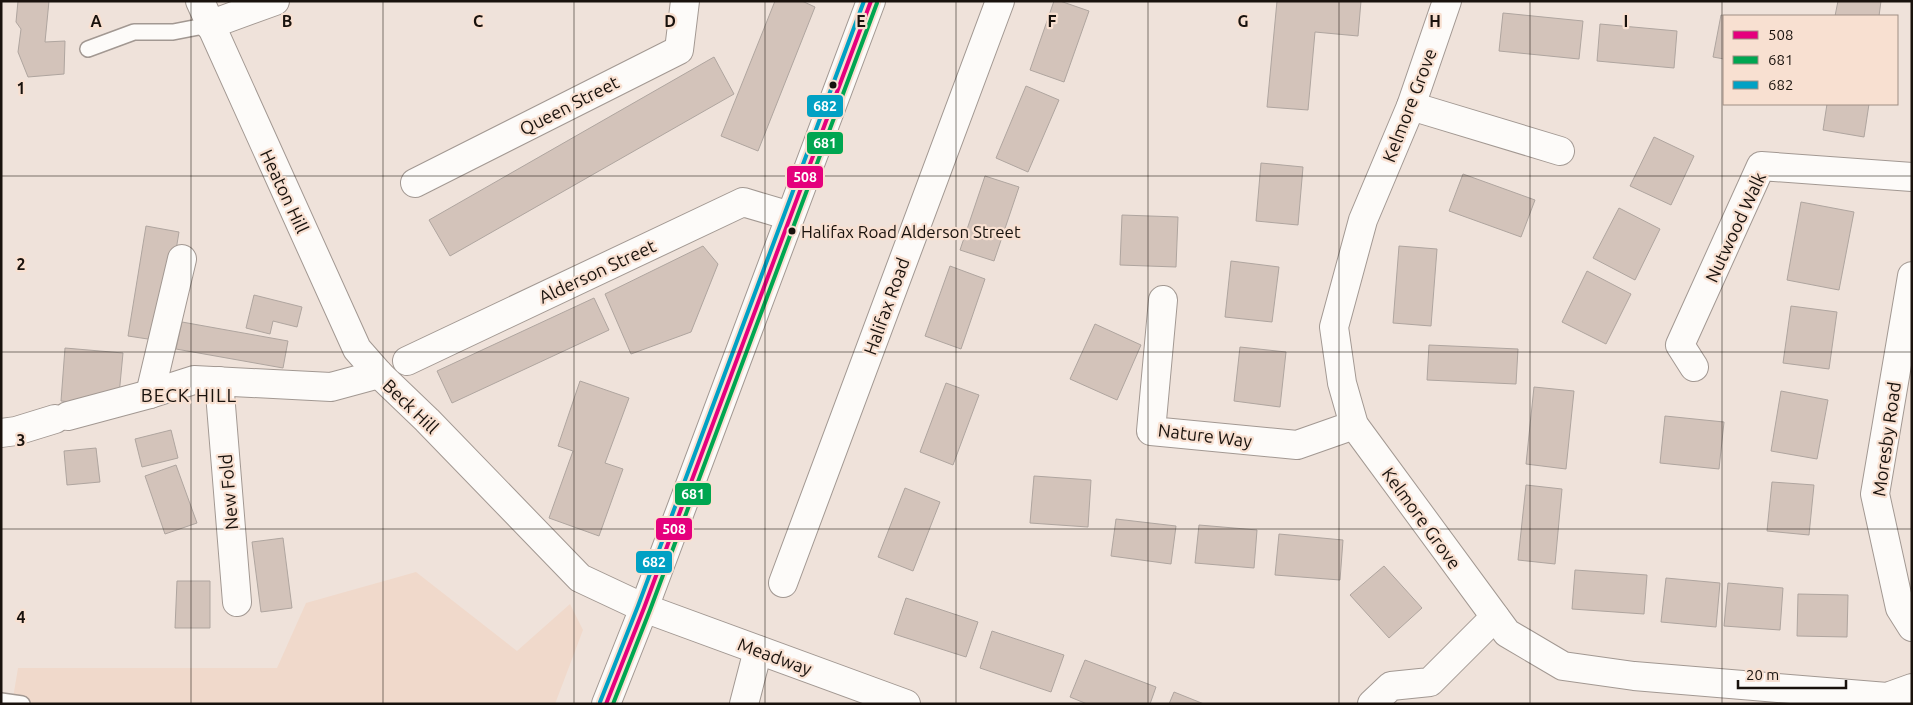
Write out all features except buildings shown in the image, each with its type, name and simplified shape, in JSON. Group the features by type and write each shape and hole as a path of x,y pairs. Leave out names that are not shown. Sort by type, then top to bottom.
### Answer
{"main road":[{"path":"205,13 275,1"},
{"name":"Queen Street","path":"416,183 679,50 685,1"},
{"path":"606,704 644,608 871,1"},
{"name":"Halifax Road","path":"783,583 1000,1"},
{"name":"Kelmore Grove","path":"1447,1 1411,106 1363,220 1334,327 1342,383 1354,425 1507,633 1563,666 1634,676 1887,697 1912,688"},
{"name":"Heaton Hill","path":"205,13 357,349 379,374"},
{"path":"1411,106 1560,151"},
{"name":"Nutwood Walk","path":"1694,367 1680,345 1761,166 1912,177"},
{"name":"Alderson Street","path":"407,361 743,202 790,216"},
{"path":"150,394 182,259"},
{"name":"Moresby Road","path":"1912,276 1875,494 1900,608 1912,627"},
{"name":"Nature Way","path":"1163,300 1151,431 1297,445 1354,425"},
{"name":"Beck Hill","path":"1,434 150,394 194,380 331,387 379,374 427,420 580,578 644,608"},
{"name":"New Fold","path":"219,381 237,602"},
{"name":"Meadway","path":"644,608 906,704"},
{"path":"1372,704 1391,686 1430,682 1495,617"},
{"path":"744,704 758,650"}],"lane":[{"path":"88,50 134,32 173,32 205,13"},
{"path":"1,701 22,704"}],"shaded area":[{"path":"416,572 517,651 570,604 583,630 555,704 12,704 18,668 277,668 306,603"}],"transit line":[{"name":"682","path":"600,702 638,606 864,1"},
{"name":"508","path":"606,704 644,608 871,1"},
{"name":"681","path":"613,704 877,3"}],"place":[{"name":"Halifax Road Alderson Street","path":"792,231"}],"district":[{"name":"BECK HILL","path":"189,395"}]}
